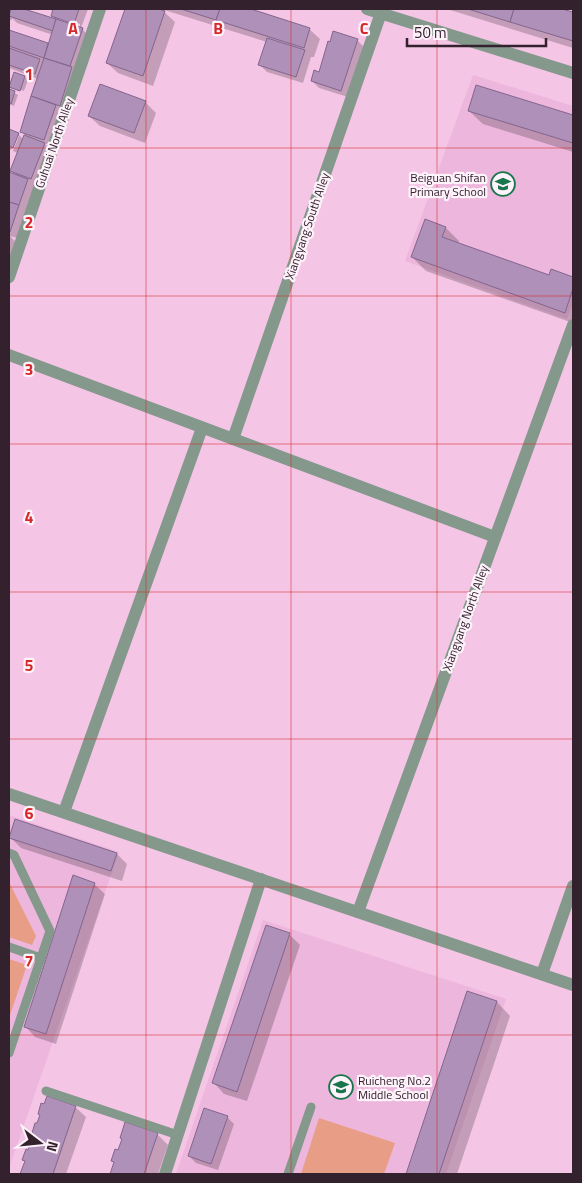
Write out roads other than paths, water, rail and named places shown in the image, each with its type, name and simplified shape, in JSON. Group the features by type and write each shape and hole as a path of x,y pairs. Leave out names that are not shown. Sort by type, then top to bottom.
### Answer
{"street":[{"name":"Guhuai North Alley","path":"9,277 100,9"},
{"path":"367,9 573,73"},
{"name":"Xiangyang South Alley","path":"233,439 381,13"},
{"name":"Xiangyang North Alley","path":"358,912 573,324"},
{"path":"9,356 495,536"},
{"path":"64,812 202,428"},
{"path":"9,794 573,984"},
{"path":"166,1174 261,879"},
{"path":"542,974 573,886"}],"lane":[{"path":"9,853 14,855 50,931 9,1053"},
{"path":"9,947 41,958"},
{"path":"46,1091 178,1135"},
{"path":"288,1174 311,1107"}],"place":[{"name":"Beiguan Shifan Primary School","path":"503,184"},
{"name":"Ruicheng No.2 Middle School","path":"341,1087"}]}
